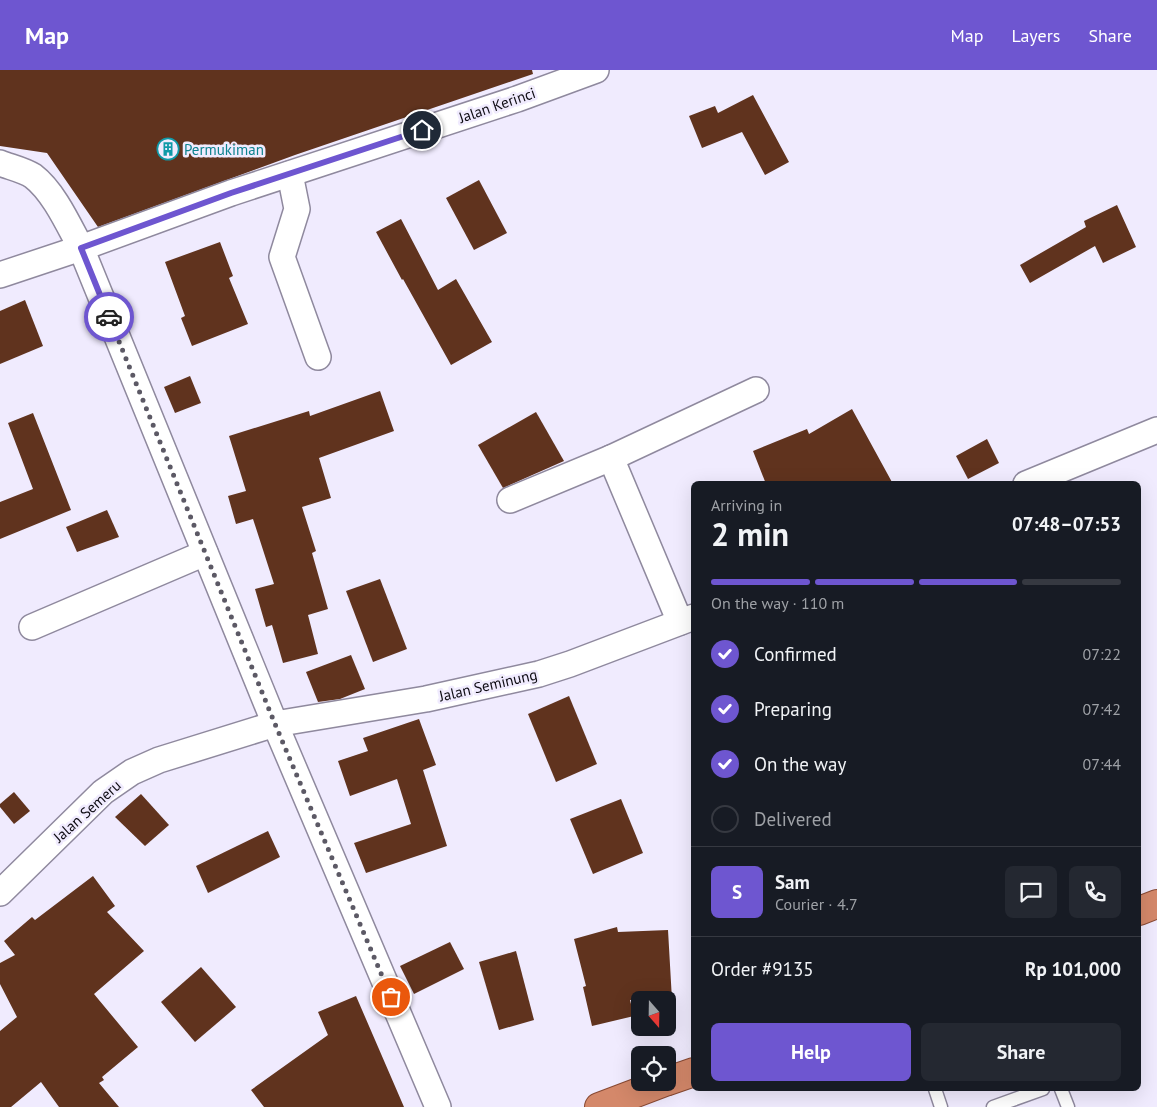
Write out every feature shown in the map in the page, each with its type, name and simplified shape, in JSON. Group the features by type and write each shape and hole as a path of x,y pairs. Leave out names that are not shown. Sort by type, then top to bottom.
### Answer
{"highway":[{"path":"1141,910 1157,904"},
{"path":"676,1078 691,1073"},
{"path":"599,1107 642,1091"}],"street":[{"name":"Jalan Kerinci","path":"0,275 81,248 231,193 517,99 596,70"},
{"path":"0,164 32,175 40,182 57,205 81,248 275,724 438,1107"},
{"path":"290,174 297,209 282,256 318,357"},
{"path":"510,500 611,458 756,390"},
{"path":"1033,481 1157,430"},
{"path":"611,458 687,620"},
{"path":"32,627 205,553"},
{"name":"Jalan Seminung","path":"275,724 426,699 539,674 687,620"},
{"name":"Jalan Semeru","path":"0,893 103,792 132,772 191,750 275,724"}],"lane":[{"path":"935,1091 942,1107"},
{"path":"993,1107 1037,1091"},
{"path":"1062,1091 1068,1107"}],"building":[{"name":"Permukiman","path":"0,70 532,70 533,74 295,155 98,227 47,153 0,146"},
{"path":"753,95 789,162 765,175 742,132 702,148 689,116 715,106 718,113"},
{"path":"479,180 507,233 474,250 446,198"},
{"path":"1117,205 1136,247 1103,263 1095,246 1030,283 1020,265 1086,227 1084,221"},
{"path":"401,219 438,290 456,279 492,342 451,365 376,232"},
{"path":"220,242 233,276 229,278 248,324 192,346 181,318 185,316 165,262"},
{"path":"25,300 43,346 0,364 0,311"},
{"path":"190,376 201,403 175,413 164,387"},
{"path":"380,391 394,431 319,458 331,498 302,507 316,551 312,553 328,609 308,615 318,654 283,663 272,625 266,627 255,589 274,584 253,519 236,524 228,496 246,491 229,436 309,411 310,416"},
{"path":"852,409 891,481 765,481 753,451 807,429 809,434"},
{"path":"536,412 564,461 503,488 478,445"},
{"path":"33,413 71,510 0,539 0,502 33,489 8,423"},
{"path":"987,439 999,463 968,479 956,456"},
{"path":"107,510 119,537 77,552 66,527"},
{"path":"380,579 407,649 373,662 346,591"},
{"path":"351,655 365,689 340,699 318,702 306,672"},
{"path":"569,696 597,764 556,782 528,714"},
{"path":"419,719 436,765 423,770 447,846 366,873 354,843 411,824 397,779 350,796 338,761 368,751 363,738"},
{"path":"14,792 30,811 14,824 0,807 0,804"},
{"path":"141,794 169,825 145,846 115,817"},
{"path":"621,799 643,853 593,874 570,819"},
{"path":"268,831 280,857 208,893 196,866"},
{"path":"93,876 115,906 107,912 144,951 94,994 138,1047 102,1077 104,1080 99,1083 119,1107 59,1107 41,1082 11,1107 0,1107 0,1031 17,1017 0,984 0,963 15,955 4,941 32,917 35,920"},
{"path":"617,927 618,932 668,930 671,991 631,991 631,1017 592,1026 583,987 586,986 574,939"},
{"path":"450,942 464,969 414,994 400,966"},
{"path":"516,951 534,1020 499,1030 479,962"},
{"path":"201,967 236,1007 195,1042 161,1002"},
{"path":"356,996 404,1107 264,1107 251,1090 328,1035 318,1012"}],"way so far":[{"path":"109,317 275,724 391,997"}],"place":[{"name":"Permukiman","path":"168,149"}],"route":[{"path":"109,317 81,248 231,193 422,130"}]}
